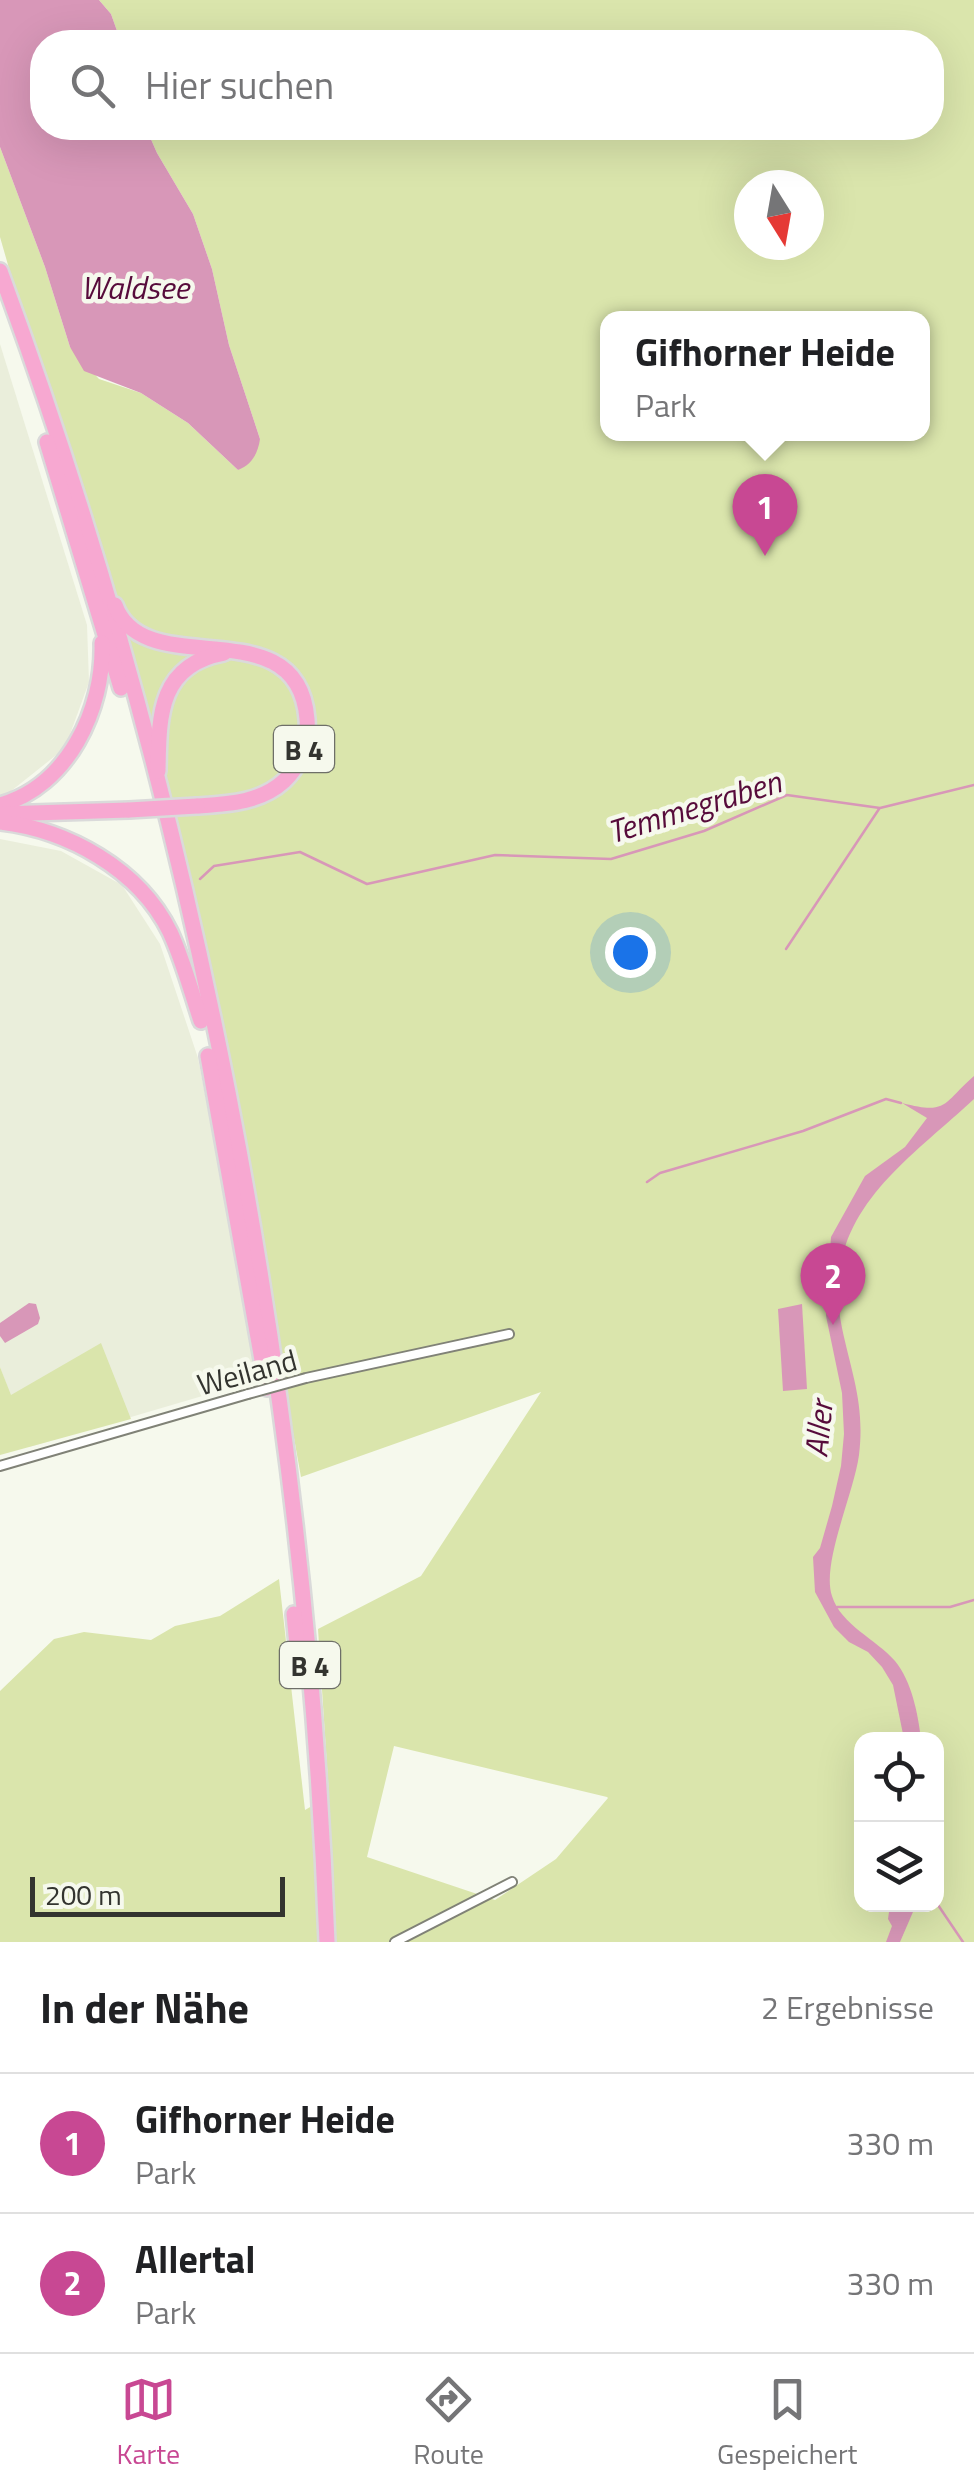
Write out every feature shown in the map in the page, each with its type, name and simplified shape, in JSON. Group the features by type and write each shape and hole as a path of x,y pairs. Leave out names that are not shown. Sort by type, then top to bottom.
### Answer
{"highway":[{"name":"B 4","path":"0,272 103,583 196,948 236,1143 278,1390 308,1649 328,1942"},
{"name":"B 4","path":"0,300 102,624 151,802 201,1021 232,1182 278,1467 307,1741 320,1942"},
{"path":"103,583 124,622 142,636 168,643 243,651"},
{"path":"0,805 43,782 78,741 98,696 103,664 102,624"},
{"name":"B 4","path":"0,814 197,806 236,802 267,793 290,775 304,749 306,712 296,686 278,666 243,651"},
{"path":"158,789 160,715 172,684 186,668 203,659 243,651"},
{"path":"0,822 68,839 132,882 169,930 201,1021"}],"street":[{"name":"Weiland","path":"0,1466 306,1378 508,1334"},
{"path":"395,1942 512,1882"}],"shaded area":[{"path":"0,344 87,625 89,682 65,748 0,796"},
{"path":"0,839 61,851 122,885 160,944 198,1058 260,1379 29,1447 0,1367"}],"green space":[{"path":"99,0 974,0 974,1942 0,1942 0,1691 54,1639 84,1632 151,1640 175,1626 220,1616 279,1579 305,1810 329,1796 318,1629 421,1576 541,1392 301,1477 209,965 0,237 0,147 70,347 99,379 141,393 188,423 238,470 260,439 193,214 151,140 944,140 944,30 117,30 111,14","holes":["394,1746 608,1798 556,1859 495,1900 367,1857"]},
{"path":"101,1343 131,1419 0,1455 0,1367 11,1395"}],"water":[{"name":"Waldsee","path":"0,0 99,0 111,14 117,30 30,30 30,140 151,140 193,214 212,269 229,345 260,439 254,458 247,465 238,470 188,423 141,393 84,371 70,347 0,147"},
{"path":"974,1076 974,1099 895,1171 855,1224 843,1254 838,1289 842,1328 859,1405 860,1437 856,1471 834,1547 832,1596 843,1615 895,1661 906,1679 920,1732 903,1732 893,1685 882,1667 834,1627 815,1592 813,1557 820,1548 832,1506 844,1434 842,1393 826,1316 831,1237 865,1176 905,1147 927,1118 902,1103 928,1108 949,1100"},
{"path":"29,1303 36,1304 38,1324 5,1343 0,1336 0,1323"},
{"path":"802,1304 807,1389 783,1391 778,1309"},
{"path":"889,1912 913,1912 900,1942 886,1942 892,1926"}],"waterway":[{"name":"Temmegraben","path":"200,879 214,866 300,852 367,884 495,855 611,859 704,831 787,795 880,808 974,785"},
{"path":"786,949 879,809"},
{"path":"647,1182 660,1173 803,1131 886,1099 901,1103"},
{"path":"837,1607 950,1607 974,1600"},
{"path":"943,1912 963,1942"}],"place":[{"name":"Gifhorner Heide","path":"765,556"},
{"name":"Allertal","path":"833,1325"}],"water label":[{"name":"Aller","path":"818,1429"}]}
